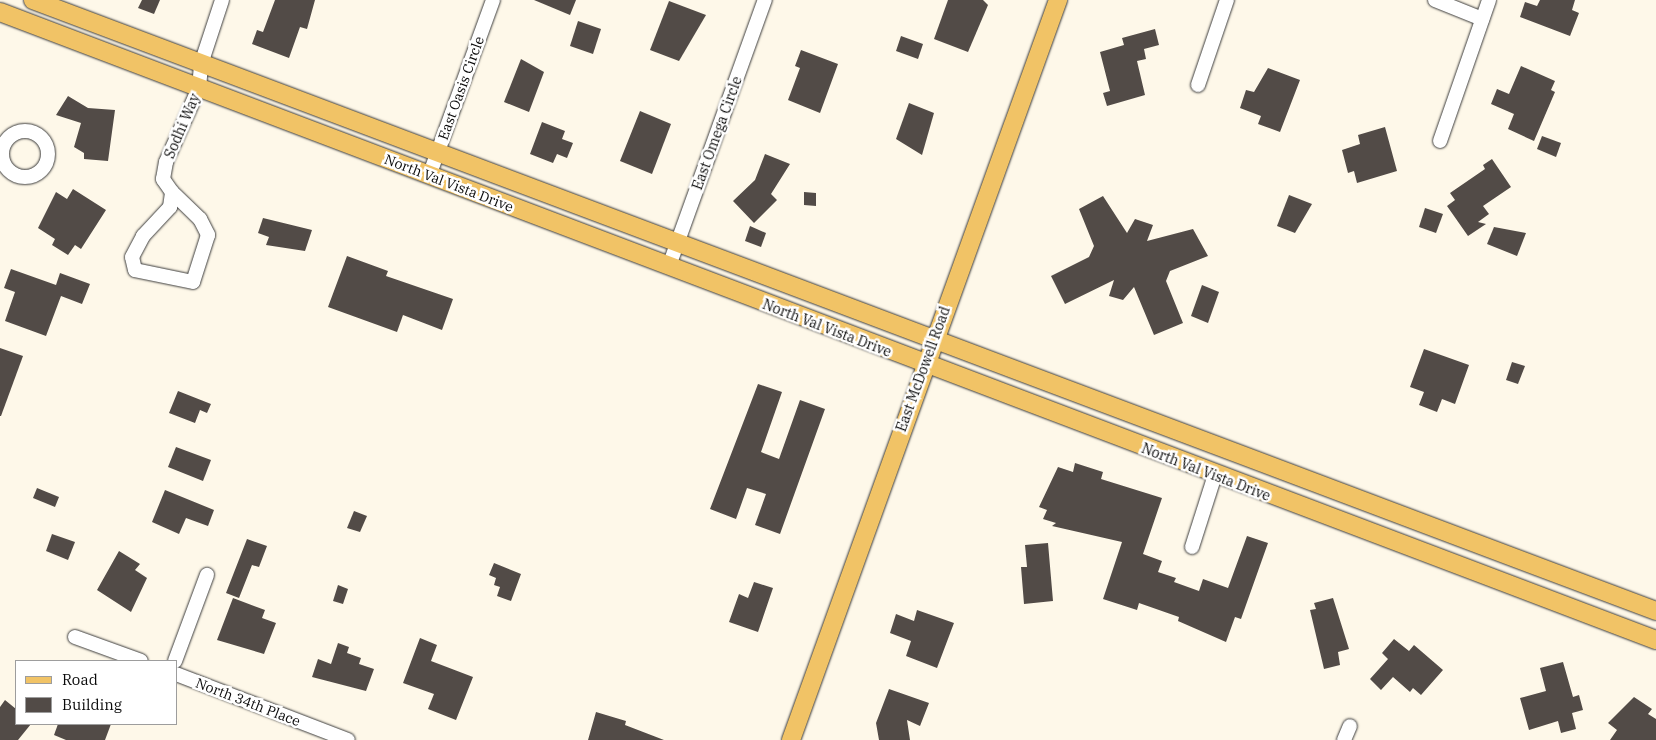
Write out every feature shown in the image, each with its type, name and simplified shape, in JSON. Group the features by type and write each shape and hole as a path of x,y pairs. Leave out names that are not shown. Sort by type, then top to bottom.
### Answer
{"main road":[{"name":"North Val Vista Drive","path":"34,0 437,154 1656,611"},
{"name":"East McDowell Road","path":"791,740 924,365 1058,0"},
{"name":"North Val Vista Drive","path":"0,12 924,365 1656,640"},
{"path":"1215,475 1224,449"},
{"path":"1382,538 1392,512"},
{"path":"1618,626 1628,600"}],"street":[{"name":"Sodhi Way","path":"172,192 170,207 143,236 132,257 135,270 193,282 208,235 200,219 172,192 163,179 166,162 198,88 201,64 222,0"},
{"name":"East Oasis Circle","path":"429,176 493,0"},
{"name":"East Omega Circle","path":"669,266 765,0"},
{"path":"1198,85 1227,0"},
{"path":"1435,0 1482,19"},
{"path":"1440,140 1489,0"},
{"path":"1192,547 1215,475"},
{"path":"175,660 207,575"},
{"path":"75,637 138,660"},
{"name":"North 34th Place","path":"178,675 348,740"},
{"path":"1344,740 1350,726"}],"building":[{"path":"142,0 160,0 154,14 138,8"},
{"path":"275,0 315,0 307,29 300,27 289,58 252,44 257,30 263,32"},
{"path":"534,0 576,0 570,15"},
{"path":"948,0 983,0 988,5 968,52 934,39"},
{"path":"1540,0 1575,0 1572,10 1579,13 1570,36 1520,17 1525,2 1537,6"},
{"path":"669,1 706,15 679,61 650,50"},
{"path":"578,21 601,29 593,54 570,46"},
{"path":"1155,29 1159,45 1144,49 1146,59 1137,61 1145,95 1107,106 1103,93 1110,91 1100,52 1124,45 1122,38"},
{"path":"901,36 923,44 918,59 896,51"},
{"path":"801,50 838,64 820,113 788,100 800,68 795,66"},
{"path":"521,59 544,72 529,112 504,102"},
{"path":"1521,66 1555,81 1551,90 1555,92 1534,141 1508,129 1514,114 1491,104 1497,89 1509,94"},
{"path":"1268,68 1300,80 1280,132 1258,124 1261,116 1240,108 1246,90 1254,92"},
{"path":"68,96 88,108 115,110 108,161 84,159 84,153 74,147 81,123 56,115"},
{"path":"909,103 934,113 922,155 896,139"},
{"path":"640,111 671,124 652,174 620,161"},
{"path":"542,122 565,131 562,139 573,143 567,158 557,154 553,163 530,154"},
{"path":"1385,127 1397,171 1357,183 1354,171 1348,173 1342,150 1360,144 1358,135"},
{"path":"1542,136 1561,143 1556,157 1537,149"},
{"path":"765,154 790,164 771,194 777,200 754,223 733,201 755,180"},
{"path":"1492,159 1511,187 1483,206 1489,214 1478,222 1486,224 1468,236 1447,206 1455,200 1450,193 1485,169 1483,165"},
{"path":"73,189 106,210 81,249 75,245 68,255 52,245 55,239 38,228 56,192 67,199"},
{"path":"804,192 816,193 816,206 804,205"},
{"path":"1289,195 1312,204 1295,233 1277,226"},
{"path":"1103,196 1127,233 1135,219 1153,225 1147,241 1193,229 1208,256 1170,271 1166,281 1183,323 1154,335 1134,287 1123,300 1109,296 1114,280 1065,304 1051,276 1089,257 1094,246 1079,209"},
{"path":"1425,208 1443,214 1436,233 1419,227"},
{"path":"263,218 312,230 305,251 266,245 269,237 258,233"},
{"path":"750,226 766,233 761,247 745,241"},
{"path":"1494,227 1526,233 1517,256 1487,244"},
{"path":"347,256 388,271 386,276 453,299 442,330 403,315 397,332 328,307"},
{"path":"11,269 56,285 60,273 90,284 82,304 61,296 46,336 5,321 15,292 4,288"},
{"path":"1202,285 1219,292 1208,323 1191,316"},
{"path":"0,348 23,356 1,416 0,416"},
{"path":"1424,349 1469,365 1455,404 1442,399 1437,412 1419,405 1424,392 1410,387"},
{"path":"1512,362 1525,366 1518,384 1506,380"},
{"path":"758,384 782,392 761,452 779,459 800,400 825,409 780,534 755,525 766,494 747,488 736,519 710,509"},
{"path":"178,391 211,404 207,413 200,410 195,423 169,413"},
{"path":"176,447 211,460 203,481 168,467"},
{"path":"1075,463 1103,472 1101,479 1162,498 1143,554 1162,561 1158,572 1176,578 1174,582 1199,591 1203,579 1228,588 1247,536 1268,543 1241,619 1235,617 1226,642 1178,621 1179,617 1139,603 1137,610 1103,599 1122,542 1052,526 1056,523 1043,519 1047,510 1039,507 1058,467 1073,472"},
{"path":"37,488 59,497 55,507 33,498"},
{"path":"165,490 214,510 208,526 186,518 179,534 152,522"},
{"path":"354,511 367,516 360,532 347,528"},
{"path":"52,534 75,542 68,560 46,551"},
{"path":"247,539 267,546 259,567 252,565 239,598 226,593"},
{"path":"1048,543 1053,601 1024,604 1021,567 1027,567 1025,545"},
{"path":"119,551 140,564 135,570 147,578 131,612 97,590"},
{"path":"494,563 521,574 511,601 497,596 500,587 494,585 496,578 489,575"},
{"path":"754,582 773,588 758,632 729,622 739,594 748,598"},
{"path":"338,585 348,589 343,604 333,601"},
{"path":"233,598 265,610 262,618 276,623 264,654 217,640"},
{"path":"1333,598 1349,649 1338,652 1340,665 1324,669 1310,610 1316,609 1314,603"},
{"path":"917,610 954,623 937,668 906,656 911,641 890,633 896,614 914,621"},
{"path":"420,638 437,645 431,661 473,677 456,720 428,709 434,694 403,683"},
{"path":"1394,639 1409,651 1414,645 1443,670 1421,695 1413,688 1410,692 1393,677 1381,690 1370,679 1388,659 1382,653"},
{"path":"338,643 349,647 347,653 361,658 359,664 374,669 366,691 312,677 318,659 331,664"},
{"path":"1563,662 1573,697 1579,695 1583,710 1572,713 1576,729 1561,733 1558,721 1529,730 1520,698 1546,691 1540,668"},
{"path":"889,689 929,703 920,726 907,720 910,740 879,740 876,723"},
{"path":"1634,697 1652,709 1648,714 1656,719 1656,740 1610,740 1617,730 1608,723"},
{"path":"5,700 15,708 15,725 30,725 18,740 0,740 0,707"},
{"path":"596,712 626,721 625,725 664,740 588,740"},
{"path":"58,725 111,725 105,740 66,740 54,735"}]}
